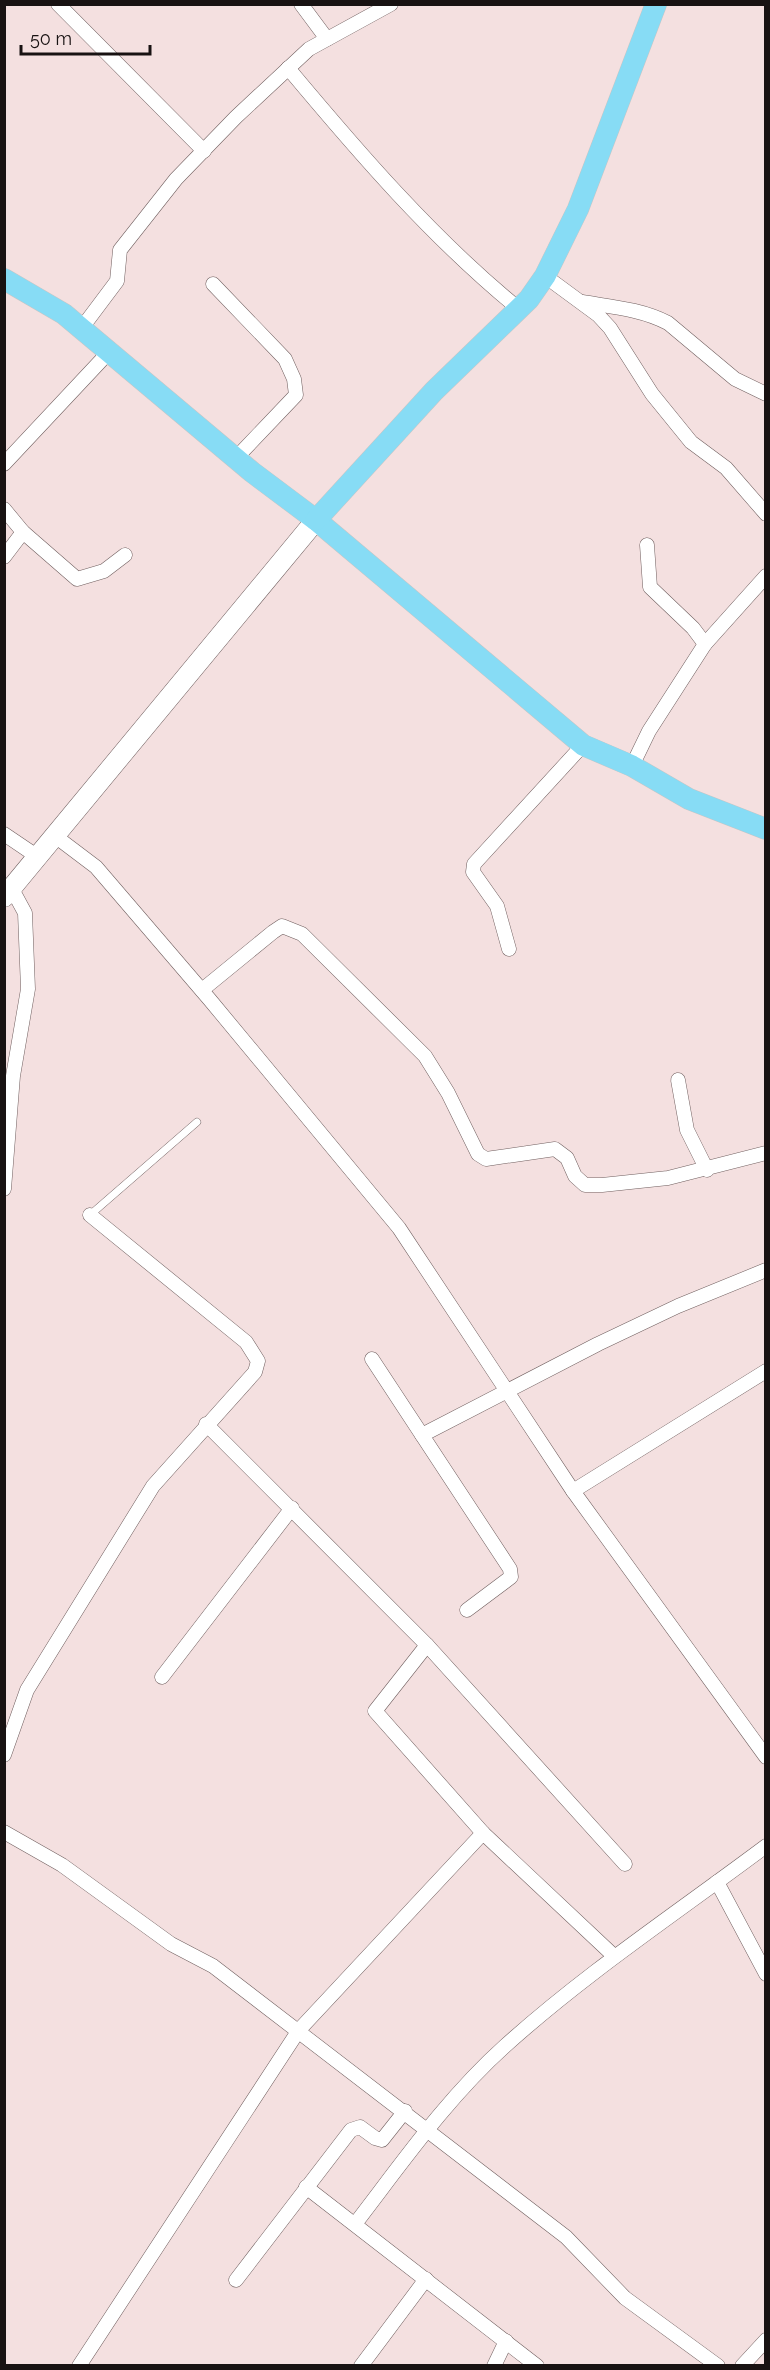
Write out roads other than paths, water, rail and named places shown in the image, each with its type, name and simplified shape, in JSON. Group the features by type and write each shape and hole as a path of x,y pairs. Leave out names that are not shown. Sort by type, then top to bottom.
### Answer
{"main road":[{"path":"8,893 316,520 434,391 519,309 545,276 556,258 578,209 656,4"},
{"path":"4,279 64,314 236,458 316,520 583,745 632,766 689,799 765,829"}],"street":[{"path":"58,4 204,151"},
{"path":"301,4 327,39"},
{"path":"81,329 117,281 120,249 176,179 309,49 391,4"},
{"path":"288,68 384,179 481,278 519,309"},
{"path":"545,276 610,328 652,394 691,442 726,468 765,514"},
{"path":"213,284 285,359 294,379 296,395 236,458"},
{"path":"580,302 644,312 656,317 668,323 735,379 765,394"},
{"path":"4,464 109,352"},
{"path":"4,509 24,532 77,579 104,571 125,555"},
{"path":"4,557 24,532"},
{"path":"647,545 650,587 693,628 705,644"},
{"path":"632,766 649,731 705,644 765,576"},
{"path":"509,949 497,906 473,872 474,864 583,745"},
{"path":"4,834 38,857"},
{"path":"55,836 96,867 202,990 399,1228 573,1491 765,1757"},
{"path":"4,1189 13,1076 28,989 26,913 8,893"},
{"path":"202,990 273,932 282,926 292,928 302,934 425,1056 448,1093 478,1154 486,1159 555,1149 567,1158 575,1176 585,1185 602,1185 668,1178 707,1170 736,1159 765,1153"},
{"path":"678,1080 687,1130 707,1170"},
{"path":"4,1755 27,1690 153,1486 206,1424 255,1372 258,1361 254,1351 90,1215"},
{"path":"422,1435 678,1306 765,1270"},
{"path":"372,1359 510,1569 511,1577 504,1585 467,1610"},
{"path":"573,1491 765,1371"},
{"path":"206,1424 427,1645 625,1864"},
{"path":"162,1677 292,1508"},
{"path":"427,1645 375,1711 483,1833 614,1956"},
{"path":"4,1832 62,1865 171,1944 213,1966 405,2111 566,2237 626,2298 718,2366"},
{"path":"79,2366 300,2032 483,1833"},
{"path":"355,2224 428,2129 503,2047 614,1956 765,1846"},
{"path":"717,1882 765,1974"},
{"path":"236,2280 351,2130 360,2127 375,2138 382,2140 405,2111"},
{"path":"306,2187 537,2366"},
{"path":"361,2366 426,2279"},
{"path":"742,2366 765,2340"},
{"path":"494,2366 506,2341"}],"lane":[{"path":"90,1215 197,1122"}]}
